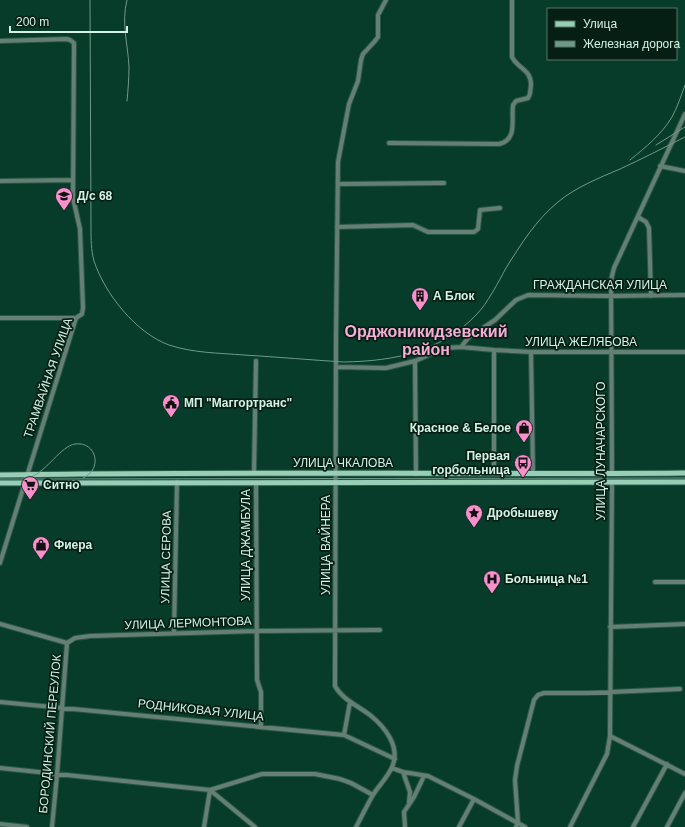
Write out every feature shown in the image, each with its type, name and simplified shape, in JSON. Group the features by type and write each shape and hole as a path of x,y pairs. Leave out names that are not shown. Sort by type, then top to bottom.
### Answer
{"main road":[{"name":"УЛИЦА ЧКАЛОВА","path":"0,475 254,472 416,474 685,473"},
{"name":"УЛИЦА ЛУНАЧАРСКОГО","path":"612,474 612,483"},
{"name":"УЛИЦА ЧКАЛОВА","path":"0,483 685,482"}],"street":[{"name":"УЛИЦА ВАЙНЕРА","path":"356,827 373,795 392,768 395,759 392,741 386,731 374,719 350,702 337,690 335,686 338,162 349,104 358,81 363,54 376,41 378,36 378,15 386,0"},
{"path":"389,143 499,144 508,140 511,136 512,130 513,105 516,101 528,98 531,87 529,76 514,62 512,57 512,0"},
{"name":"ТРАМВАЙНАЯ УЛИЦА","path":"0,41 67,40 72,41 74,46 73,198 80,230 83,308 82,314 76,318 0,563"},
{"name":"УЛИЦА ЛУНАЧАРСКОГО","path":"612,474 610,352 611,280 614,268 685,114"},
{"path":"660,166 685,171"},
{"path":"0,181 73,180"},
{"path":"338,184 444,183"},
{"path":"337,227 413,225 428,232 474,232 478,229 480,210 500,208"},
{"path":"638,217 648,224 651,296"},
{"name":"ГРАЖДАНСКАЯ УЛИЦА","path":"461,347 469,337 495,320 516,300 522,297 535,295 685,295"},
{"path":"0,318 76,318"},
{"name":"УЛИЦА ЖЕЛЯБОВА","path":"336,367 386,368 415,361 445,348 461,347 531,352 685,352"},
{"path":"494,350 494,473"},
{"path":"531,352 533,473"},
{"name":"УЛИЦА ДЖАМБУЛА","path":"254,472 256,360"},
{"path":"415,361 416,474"},
{"name":"УЛИЦА СЕРОВА","path":"174,633 177,482"},
{"name":"УЛИЦА ДЖАМБУЛА","path":"256,483 257,680 262,692 261,726"},
{"name":"УЛИЦА ЛУНАЧАРСКОГО","path":"570,827 607,754 610,736 612,483"},
{"path":"655,582 685,582"},
{"path":"0,624 67,643"},
{"path":"610,627 685,624"},
{"name":"УЛИЦА ЛЕРМОНТОВА","path":"67,643 75,638 86,636 256,631 380,630"},
{"name":"БОРОДИНСКИЙ ПЕРЕУЛОК","path":"52,827 67,643"},
{"path":"517,825 515,780 521,746 535,697 544,693 588,693 680,689"},
{"name":"РОДНИКОВАЯ УЛИЦА","path":"0,702 6,704 62,707 344,735 395,759"},
{"path":"344,735 350,702"},
{"path":"610,736 685,774"},
{"path":"633,827 667,764"},
{"path":"0,768 210,790 262,774 274,773 325,776 351,783 373,795"},
{"path":"392,768 403,772 433,778 474,799 517,825 525,827"},
{"path":"403,772 410,792 409,804"},
{"path":"405,827 404,812 414,797 424,776"},
{"path":"204,827 210,790"},
{"path":"210,790 255,827"},
{"path":"667,827 685,793"},
{"path":"459,827 474,799"},
{"path":"0,824 28,827"}],"tram line":[{"path":"31,477 43,470 64,449 75,444 82,444 88,447 95,457 93,469 83,478"},
{"path":"0,479 685,478"}],"railway":[{"path":"90,0 91,236 94,261 99,274 123,311 145,331 157,339 178,348 206,352 344,362 399,356 433,346 463,327 481,310 529,233 558,202 588,183 685,137"},
{"path":"127,0 125,9 125,34 129,67 127,101"},
{"path":"630,160 653,140 668,123 676,110 685,85"},
{"path":"656,145 685,127"}],"place":[{"name":"Д/с 68","path":"64,211"},
{"name":"А Блок","path":"420,311"},
{"name":"МП \"Маггортранс\"","path":"171,418"},
{"name":"Красное & Белое","path":"524,443"},
{"name":"Первая горбольница","path":"523,478"},
{"name":"Ситно","path":"30,500"},
{"name":"Дробышеву","path":"474,528"},
{"name":"Фиера","path":"41,560"},
{"name":"Больница №1","path":"492,594"}],"district":[{"name":"Орджоникидзевский район","path":"426,340"}]}
